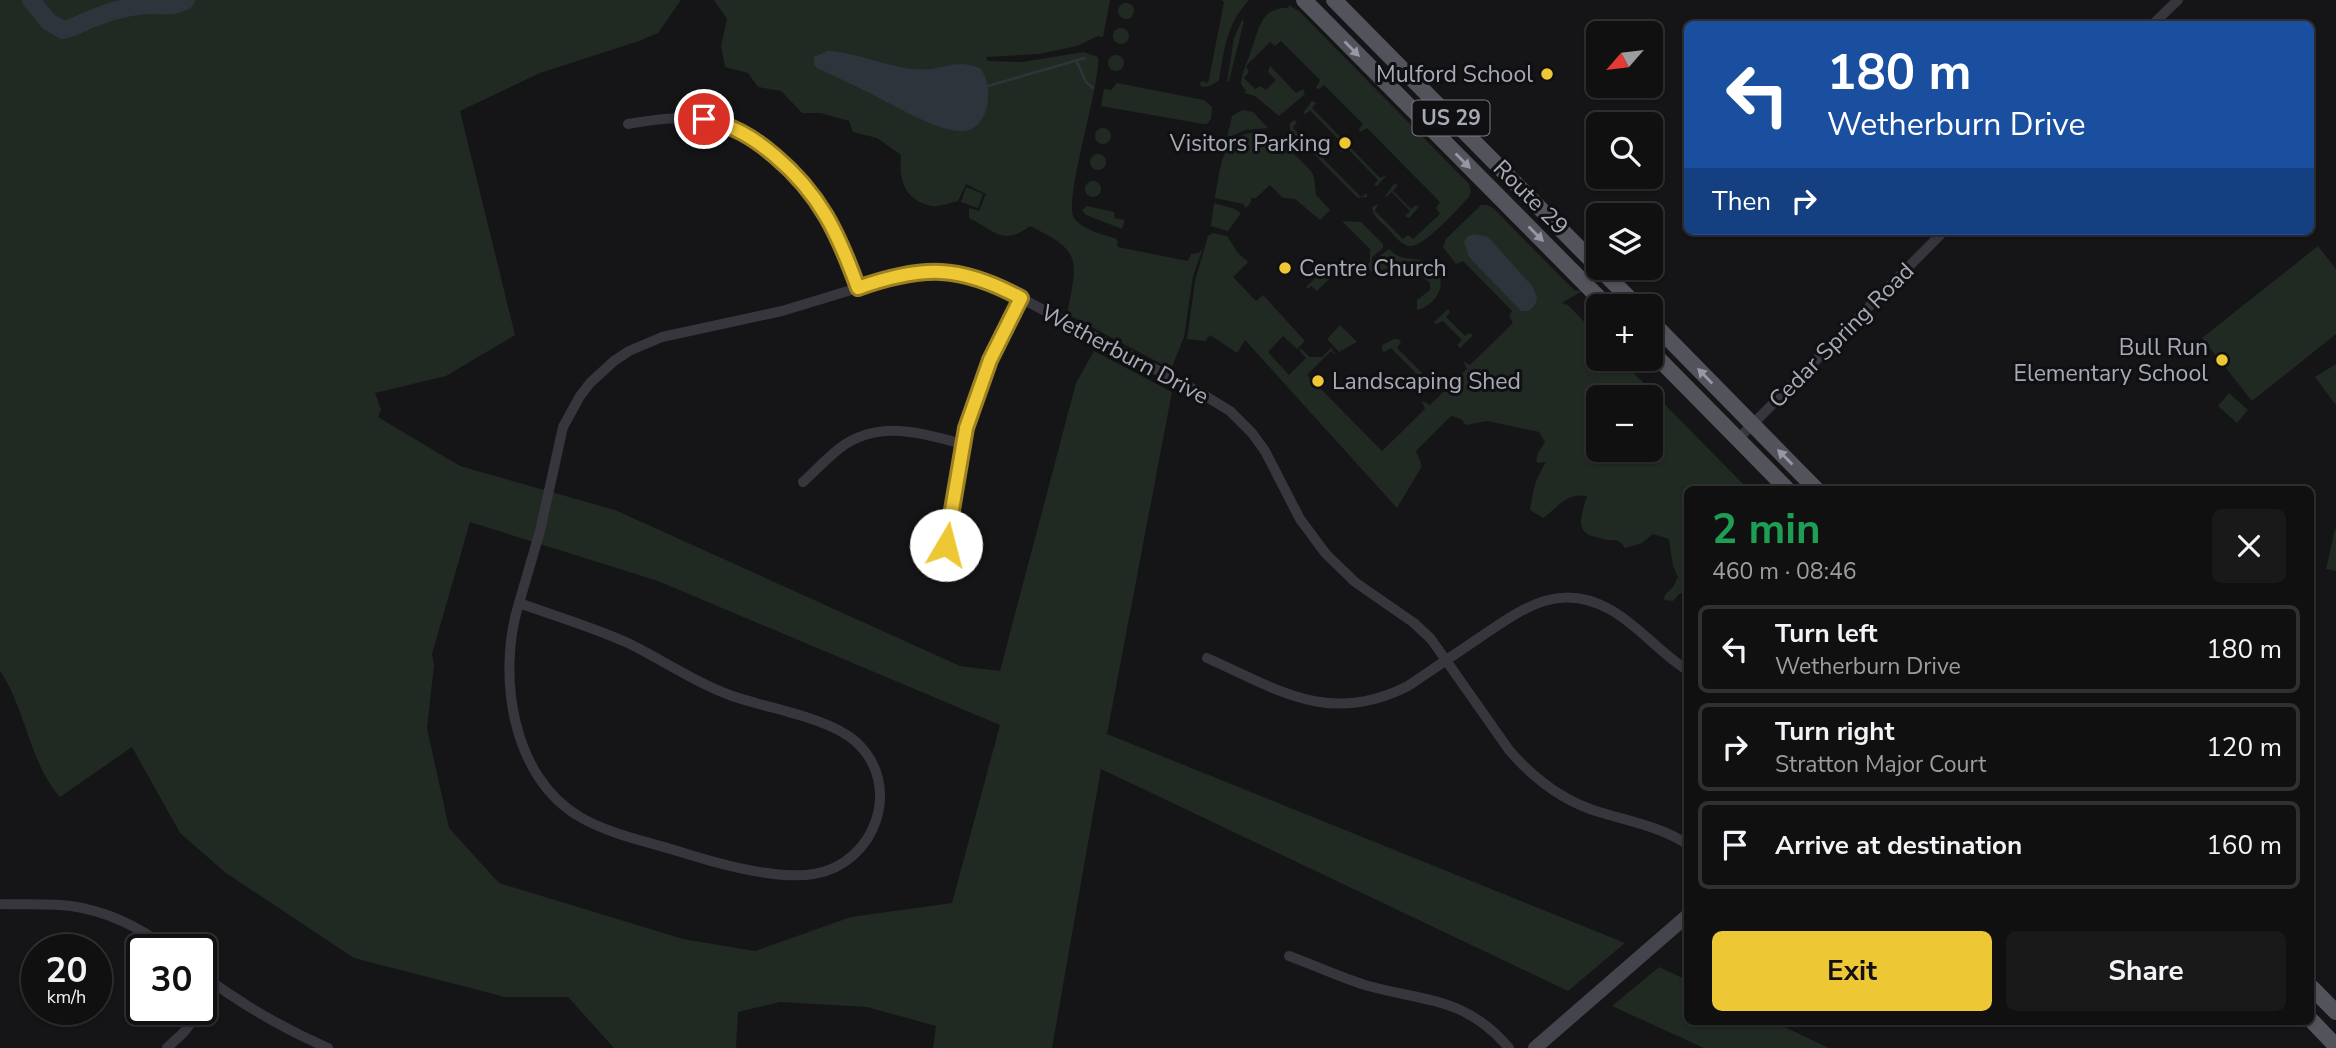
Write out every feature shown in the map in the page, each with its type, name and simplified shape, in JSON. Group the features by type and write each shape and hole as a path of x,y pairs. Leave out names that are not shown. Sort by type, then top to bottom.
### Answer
{"main road":[{"name":"Route 29","path":"1304,0 1595,294"},
{"name":"Route 29","path":"1334,0 1586,255"},
{"name":"Route 29","path":"1611,280 1625,294"},
{"path":"1663,333 1813,486"},
{"path":"1663,363 1784,486"},
{"path":"1535,1048 1684,919"},
{"path":"2314,990 2336,1012"},
{"path":"2314,1023 2336,1046"}],"street":[{"path":"2156,21 2178,0"},
{"path":"628,124 681,118 704,119 731,126 755,139 792,170 817,200 836,231 858,288"},
{"name":"Cedar Spring Road","path":"1738,439 1940,235"},
{"name":"Wetherburn Drive","path":"519,603 627,643 723,693 825,724 845,734 860,746 871,761 879,785 880,808 869,839 841,865 813,874 794,875 750,870 721,864 604,827 572,812 555,797 533,767 511,702 508,656 512,625 540,531 564,427 580,396 601,372 629,351 662,337 782,311 904,274 944,272 984,280 1230,411 1265,451 1300,519 1326,554 1355,582 1414,623 1446,660 1509,750 1536,777 1551,789 1583,806 1656,829 1684,843"},
{"path":"946,545 962,443 990,360 1021,298"},
{"path":"803,482 842,447 873,432 905,430 962,443"},
{"path":"1207,658 1295,698 1337,705 1364,703 1391,695 1524,608 1551,598 1568,597 1586,600 1611,610 1684,668"},
{"path":"0,904 71,906 98,912 146,934"},
{"path":"1289,956 1363,984 1436,999 1457,1007 1487,1026 1509,1048"},
{"path":"217,986 249,1008 328,1048"},
{"path":"167,1048 189,1025"}],"shaded area":[{"path":"0,0 681,0 658,33 540,73 460,111 515,335 446,376 375,393 381,410 378,417 460,466 615,510 960,666 1000,671 1076,383 1094,351 1172,392 1107,734 1625,943 1568,991 1101,769 1052,1048 933,1048 936,1026 867,1007 780,1002 738,1012 736,1048 614,1048 568,997 505,997 354,958 226,873 180,833 132,747 60,797 41,768 16,702 0,671","holes":["470,522 658,581 1000,725 952,903 851,917 755,951 683,939 499,883 449,828 427,728 434,665 432,654"]},
{"path":"714,0 1110,0 1103,37 1098,36 1077,46 1039,54 986,57 988,61 1022,62 1084,52 1098,57 1094,92 1074,190 1074,218 1088,229 1117,239 1118,247 1188,261 1191,254 1199,253 1203,248 1193,276 1184,337 1172,367 1169,368 1067,314 1074,269 1067,250 1030,226 1021,232 1005,236 969,218 969,208 979,211 986,194 966,184 958,201 934,206 922,203 905,187 901,172 901,155 877,138 853,132 849,121 821,113 802,113 781,91 758,87 748,73 725,67 721,46 727,19"},
{"path":"1221,0 1249,0 1231,28 1219,80 1210,86 1200,86 1201,81 1208,83 1209,79 1224,2"},
{"path":"1126,3 1134,11 1126,19 1118,11"},
{"path":"1289,5 1300,12 1469,184 1469,197 1423,241 1409,246 1403,243 1377,219 1372,207 1378,204 1375,211 1403,239 1408,235 1413,239 1440,214 1436,208 1440,202 1367,128 1360,132 1363,124 1324,85 1316,88 1320,80 1281,41 1275,46 1270,42 1246,66 1249,72 1244,78 1255,89 1260,86 1266,90 1276,80 1268,72 1270,66 1296,93 1303,89 1305,94 1279,116 1255,96 1244,93 1246,91 1241,84 1242,75 1262,22 1272,11 1288,8"},
{"path":"1242,20 1244,21 1227,82 1234,38"},
{"path":"1121,28 1129,36 1121,44 1113,36"},
{"path":"827,51 905,68 931,69 961,64 980,68 987,86 987,107 978,125 970,130 951,130 930,123 817,68 814,65 814,57"},
{"path":"1116,55 1124,63 1116,71 1108,63"},
{"path":"1117,83 1204,100 1212,107 1211,119 1207,124 1203,124 1101,106 1104,89 1111,90"},
{"path":"1312,101 1316,103 1312,108 1345,142 1353,139 1349,146 1380,178 1387,175 1377,186 1374,185 1378,180 1347,148 1341,152 1340,149 1344,145 1310,110 1306,114 1303,113"},
{"path":"1242,110 1253,112 1268,128 1245,130 1227,138 1232,116"},
{"path":"1294,120 1297,122 1293,128 1361,197 1367,193 1367,197 1358,198 1290,130 1290,123"},
{"path":"1103,128 1111,136 1103,144 1095,136"},
{"path":"1261,132 1281,141 1311,171 1316,195 1330,210 1320,220 1295,199 1283,198 1270,185 1256,198 1251,198 1246,208 1243,204 1215,198 1221,164 1230,145 1237,138"},
{"path":"1098,154 1106,162 1098,170 1090,162"},
{"path":"1093,181 1101,189 1093,197 1085,189"},
{"path":"1394,184 1398,185 1393,191 1411,209 1416,205 1419,207 1409,218 1405,216 1410,211 1392,192 1385,196"},
{"path":"966,187 983,194 978,208 961,202"},
{"path":"1214,203 1241,213 1228,231 1211,226"},
{"path":"1481,205 1493,208 1574,290 1582,291 1562,303 1568,305 1586,324 1586,371 1632,371 1646,385 1586,385 1586,462 1663,462 1663,403 1745,486 1684,486 1684,592 1673,601 1664,600 1678,577 1673,566 1669,539 1653,534 1642,543 1625,548 1617,541 1589,535 1584,531 1581,521 1587,496 1568,499 1543,518 1530,510 1537,480 1546,462 1536,461 1545,442 1539,432 1487,421 1466,425 1461,419 1451,416 1416,451 1422,466 1397,508 1245,340 1237,353 1210,335 1205,341 1187,339 1195,281 1208,236 1213,233 1227,236 1238,253 1248,262 1233,277 1256,301 1263,295 1305,341 1297,349 1283,336 1268,352 1289,375 1306,358 1299,350 1310,357 1322,357 1331,348 1336,355 1331,351 1307,375 1382,451 1425,409 1422,401 1430,405 1467,369 1463,361 1470,365 1513,323 1509,316 1512,311 1463,261 1456,264 1443,247 1446,239"},
{"path":"1087,206 1114,212 1115,218 1125,220 1122,229 1086,215 1082,210"},
{"path":"1342,221 1361,222 1383,244 1383,248 1372,257 1372,272 1365,267 1370,262 1370,249"},
{"path":"1474,234 1488,237 1533,287 1537,298 1532,308 1521,311 1469,257 1464,242"},
{"path":"2318,246 2336,269 2336,334 2252,401 2202,338"},
{"path":"1389,249 1404,258 1425,261 1436,270 1441,283 1431,303 1417,310 1417,300 1430,290 1430,283 1415,270 1414,273 1403,264 1394,271 1392,268 1381,270 1377,258"},
{"path":"1333,260 1335,273 1317,291 1311,286 1308,289 1306,287 1317,276 1324,276 1329,272 1329,264"},
{"path":"1448,309 1450,312 1446,317 1465,336 1469,333 1473,335 1460,348 1457,345 1462,340 1443,321 1436,324 1434,322"},
{"path":"1340,325 1357,342 1339,352 1327,339"},
{"path":"1394,339 1401,342 1397,348 1425,376 1430,373 1433,375 1422,387 1417,385 1422,379 1391,348 1384,352 1382,350 1382,345"},
{"path":"2336,364 2336,405 2315,377"},
{"path":"2229,393 2248,410 2237,423 2218,406"},
{"path":"2336,529 2336,571 2326,569"},
{"path":"1659,967 1684,979 1684,1025 1780,1025 1829,1048 1704,1048 1612,1006"}],"waterway":[{"path":"31,0 49,22 63,30 117,10 172,5 186,0"},
{"path":"988,86 1085,58"},
{"path":"1077,62 1086,82 1093,88"}],"place":[{"name":"Mulford School","path":"1547,74"},
{"name":"Visitors Parking","path":"1345,143"},
{"name":"Centre Church","path":"1285,268"},
{"name":"Bull Run Elementary School","path":"2222,360"},
{"name":"Landscaping Shed","path":"1318,381"}],"route":[{"path":"704,119 731,126 755,139 805,184 836,231 858,288 904,274 944,272 984,280 1021,298 990,360 966,428 946,545"}]}
